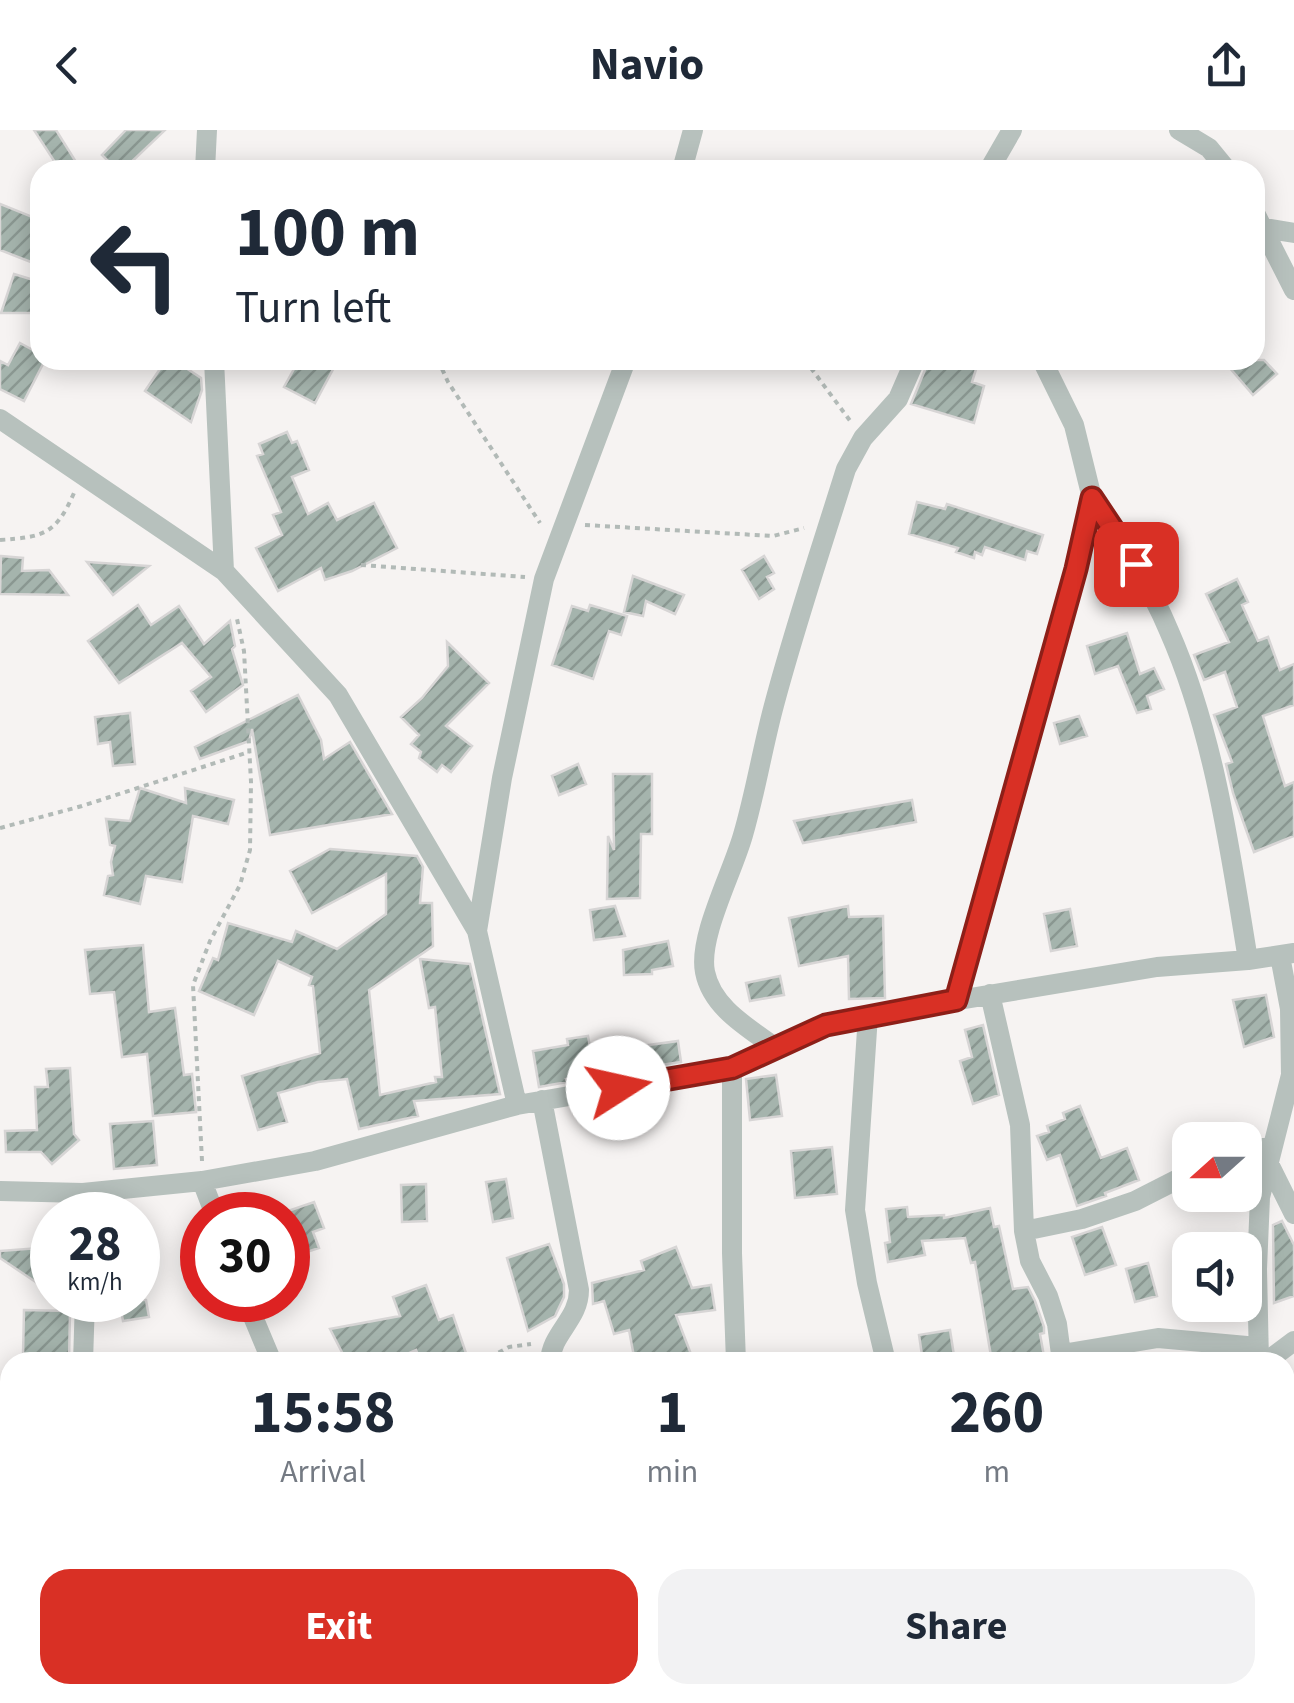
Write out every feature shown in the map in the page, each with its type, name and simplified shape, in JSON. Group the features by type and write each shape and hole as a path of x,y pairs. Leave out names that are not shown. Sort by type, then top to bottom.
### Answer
{"street":[{"path":"205,160 206,130"},
{"path":"685,160 693,130"},
{"path":"995,160 1012,130"},
{"path":"1179,130 1209,148 1219,160"},
{"path":"1265,223 1294,233"},
{"path":"1265,233 1294,290"},
{"path":"214,370 224,571"},
{"path":"477,931 502,778 544,578 622,370"},
{"path":"776,1048 729,1014 715,996 705,975 703,948 732,872 772,710 842,480 863,438 898,398 911,370"},
{"path":"1047,370 1074,425 1092,498 1136,564 1169,631 1192,692 1231,855 1248,960"},
{"path":"0,419 224,571 350,712 477,931 517,1105"},
{"path":"956,1000 1076,569 1092,498"},
{"path":"93,1192 202,1181 315,1162 517,1105 732,1068 826,1025 868,1014 1157,967 1287,954 1292,1011 1291,1075 1260,1197 1261,1352"},
{"path":"990,994 1020,1125 1024,1231 1030,1261 1057,1324 1061,1352"},
{"path":"868,1014 855,1210 884,1352"},
{"path":"732,1068 736,1352"},
{"path":"542,1100 579,1290 577,1310 552,1352"},
{"path":"1262,1154 1271,1154"},
{"path":"1271,1154 1294,1214"},
{"path":"202,1181 206,1192"},
{"path":"1024,1231 1082,1219 1135,1201 1172,1182"},
{"path":"0,1190 55,1192"},
{"path":"83,1352 84,1322"},
{"path":"255,1322 268,1352"},
{"path":"1091,1352 1158,1338 1230,1352"}],"path":[{"path":"443,370 540,522 553,554"},
{"path":"811,370 863,438"},
{"path":"0,540 49,532 63,518 81,474"},
{"path":"566,523 773,536 807,527"},
{"path":"361,565 544,578"},
{"path":"202,1181 194,985 210,941 240,885 250,850 244,651 236,615"},
{"path":"0,828 249,752"},
{"path":"499,1352 509,1347 544,1352"}],"building":[{"path":"34,130 56,130 75,160 54,160"},
{"path":"126,130 165,130 134,160 107,160 102,155"},
{"path":"0,204 30,216 30,262 0,250"},
{"path":"14,274 30,279 30,313 1,313"},
{"path":"20,343 30,348 30,370 40,370 24,401 0,389 0,361 8,365"},
{"path":"1265,361 1277,374 1253,395 1232,370 1265,370"},
{"path":"159,370 189,370 201,378 202,390 191,422 145,391"},
{"path":"293,370 333,370 315,403 284,387"},
{"path":"925,370 976,370 972,382 984,386 974,423 911,404"},
{"path":"287,432 292,443 297,441 309,470 292,477 308,514 328,503 337,520 374,503 397,548 325,580 321,568 278,591 256,548 282,535 273,515 281,512 257,456 263,454 259,444"},
{"path":"917,502 945,509 947,504 1043,535 1037,554 1027,551 1025,560 985,547 982,555 975,552 974,558 956,552 958,548 909,534"},
{"path":"1,556 23,558 22,571 49,570 68,595 0,594"},
{"path":"764,556 774,573 767,577 774,589 759,599 742,570"},
{"path":"87,562 149,566 113,595"},
{"path":"633,576 684,595 675,614 646,601 643,616 624,612"},
{"path":"1237,579 1248,602 1242,605 1258,641 1268,637 1280,670 1294,664 1294,705 1263,716 1285,786 1294,782 1294,836 1254,852 1233,793 1226,764 1232,762 1214,715 1237,707 1225,672 1204,680 1194,655 1229,642 1206,594"},
{"path":"138,605 151,625 179,606 204,644 230,621 235,646 232,649 243,685 206,712 191,691 211,677 182,643 119,683 88,641"},
{"path":"590,605 627,616 621,635 609,631 593,679 552,665 572,606 588,611"},
{"path":"1127,633 1140,674 1154,668 1164,689 1147,696 1151,709 1137,713 1118,666 1095,674 1087,646"},
{"path":"447,642 489,683 446,726 472,746 451,772 442,765 437,772 419,758 421,752 411,744 419,735 401,717 448,666"},
{"path":"298,695 321,740 324,759 350,742 392,814 270,835 252,729 249,741 200,759 195,747"},
{"path":"130,713 135,764 113,766 110,742 98,744 95,717"},
{"path":"1079,716 1087,736 1060,744 1054,723"},
{"path":"578,764 586,784 559,795 552,776"},
{"path":"613,774 652,774 652,834 641,834 640,898 607,899 608,836 614,850"},
{"path":"140,788 186,803 185,788 234,800 228,824 193,816 182,882 146,876 140,904 104,895 108,876 113,875 115,846 110,845 106,819 130,821"},
{"path":"912,800 916,822 803,843 794,821"},
{"path":"330,849 417,856 423,867 420,903 432,903 433,946 369,990 380,1095 436,1082 435,1077 442,1077 435,1007 429,1008 420,959 470,964 500,1094 414,1101 418,1116 359,1129 347,1079 318,1082 278,1093 287,1122 258,1130 242,1076 320,1053 313,986 309,985 312,977 278,961 254,1015 199,991 213,958 218,960 228,923 292,942 296,931 337,949 386,914 386,874 312,913 290,871"},
{"path":"615,906 625,936 594,940 590,910"},
{"path":"848,906 849,917 883,916 885,998 849,999 848,956 799,966 789,918"},
{"path":"1070,909 1077,946 1051,951 1044,914"},
{"path":"668,941 673,966 652,970 652,974 624,975 623,950"},
{"path":"143,945 149,1012 175,1008 184,1075 192,1074 196,1112 153,1116 147,1054 122,1057 114,992 90,994 85,950"},
{"path":"780,976 784,995 750,1001 746,983"},
{"path":"1266,995 1274,1037 1244,1047 1233,1000"},
{"path":"983,1025 999,1095 973,1104 960,1061 972,1057 965,1030"},
{"path":"588,1036 591,1053 678,1041 681,1062 566,1079 567,1082 539,1087 533,1051 568,1045 567,1039"},
{"path":"70,1068 74,1134 79,1140 52,1164 41,1152 6,1152 5,1131 37,1130 35,1087 48,1087 46,1069"},
{"path":"776,1075 782,1116 750,1120 746,1079"},
{"path":"1080,1106 1101,1158 1127,1148 1139,1180 1077,1206 1060,1155 1047,1160 1037,1136 1049,1132 1047,1126 1065,1119 1063,1113"},
{"path":"153,1121 157,1165 114,1169 110,1124"},
{"path":"832,1147 837,1194 795,1198 791,1151"},
{"path":"506,1179 513,1218 493,1222 486,1182"},
{"path":"426,1184 427,1221 402,1222 401,1185"},
{"path":"314,1202 324,1228 313,1232 319,1248 310,1251 310,1203"},
{"path":"907,1207 908,1217 944,1218 990,1208 994,1227 999,1226 1013,1289 1028,1287 1035,1301 1044,1327 1040,1334 1043,1352 990,1352 975,1262 971,1263 965,1238 922,1241 925,1255 888,1262 886,1209"},
{"path":"1282,1221 1294,1245 1294,1296 1274,1303 1273,1225"},
{"path":"1102,1227 1116,1265 1085,1275 1072,1237"},
{"path":"549,1244 564,1284 564,1297 555,1316 528,1331 507,1258"},
{"path":"676,1247 692,1288 711,1285 715,1310 676,1315 690,1352 633,1352 629,1330 614,1334 604,1301 593,1304 592,1283 644,1270 641,1261"},
{"path":"30,1249 30,1278 0,1258 0,1251"},
{"path":"1148,1263 1157,1296 1135,1302 1126,1269"},
{"path":"426,1285 439,1320 453,1315 466,1352 342,1352 330,1329 400,1316 393,1297"},
{"path":"24,1310 30,1310 30,1322 70,1322 69,1352 23,1352"},
{"path":"950,1330 953,1352 922,1352 919,1335"}],"route":[{"path":"618,1088 732,1068 826,1025 956,1000 1076,569 1092,498 1136,564"}]}
